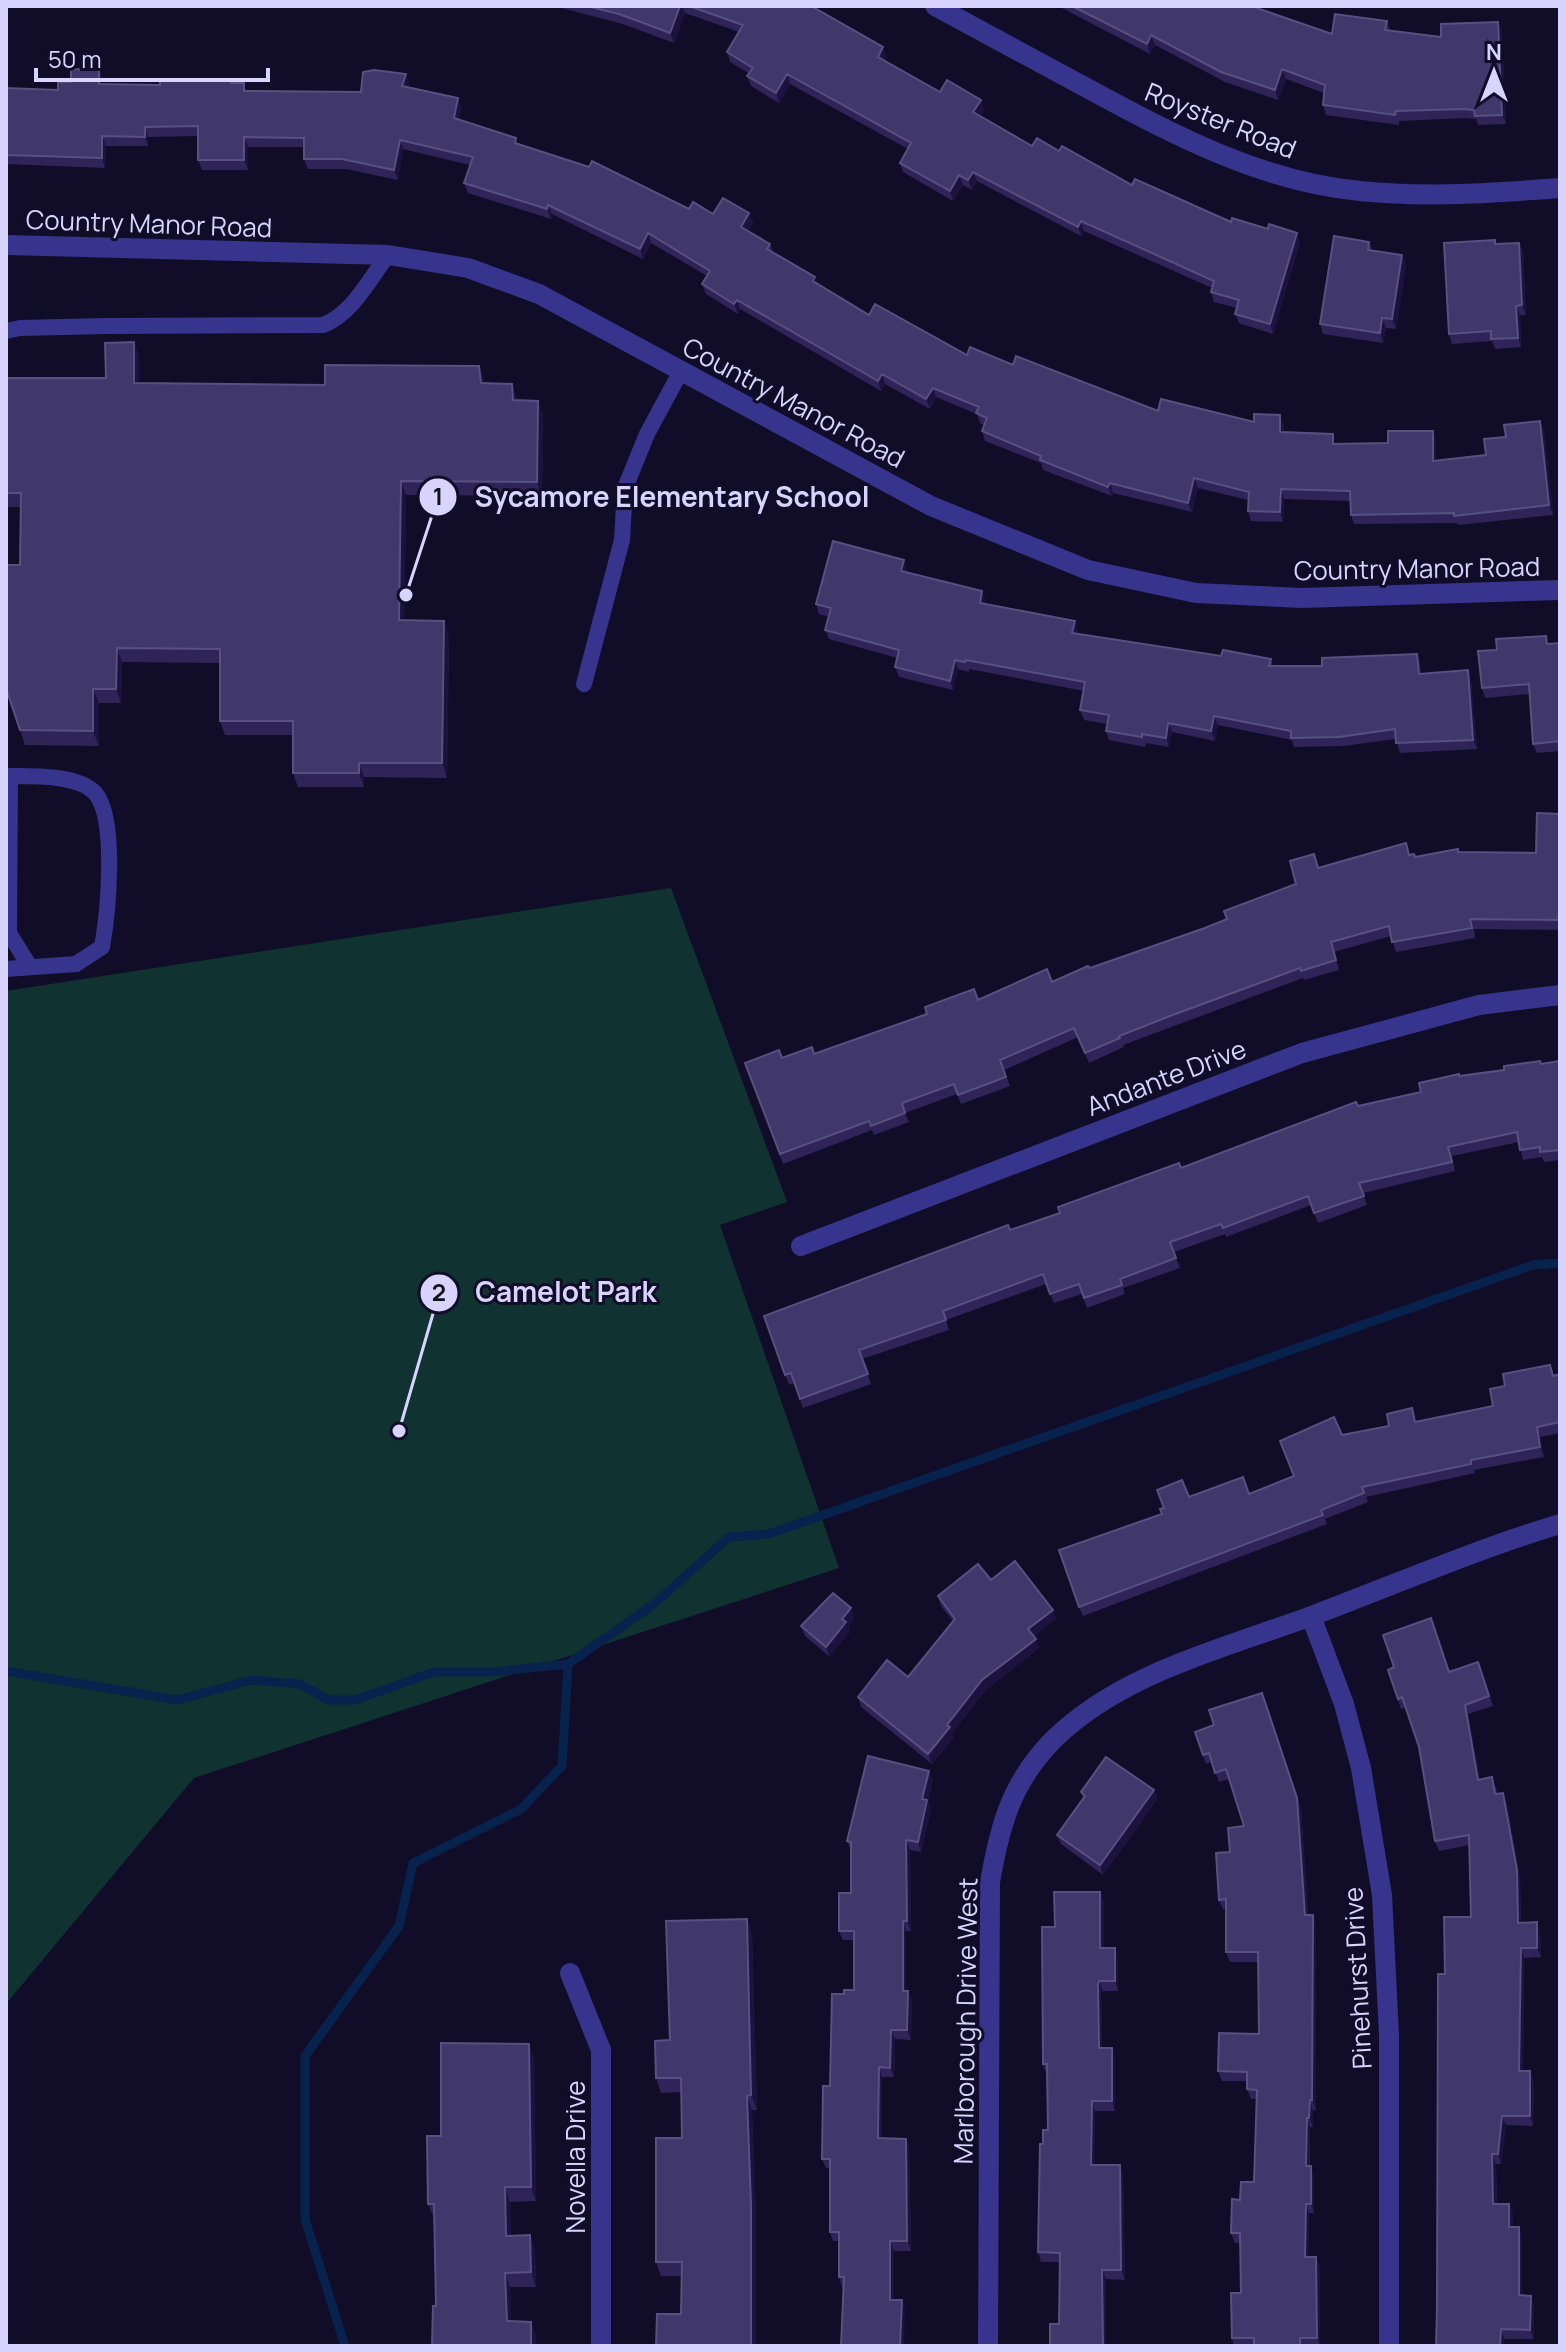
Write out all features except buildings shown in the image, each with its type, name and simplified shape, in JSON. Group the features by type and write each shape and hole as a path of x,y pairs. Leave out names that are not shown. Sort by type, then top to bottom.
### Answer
{"street":[{"name":"Royster Road","path":"935,6 1166,130 1238,161 1302,181 1360,191 1471,194 1560,188"},
{"name":"Country Manor Road","path":"6,245 388,255 468,268 539,294 931,506 1088,570 1196,593 1287,598 1560,590"},
{"name":"Andante Drive","path":"801,1246 1302,1053 1479,1005 1560,995"},
{"name":"Marlborough Drive West","path":"988,2346 990,1882 999,1832 1009,1800 1029,1767 1079,1718 1137,1682 1188,1659 1311,1616 1522,1535 1560,1524"},
{"name":"Pinehurst Drive","path":"1311,1616 1344,1704 1361,1768 1382,1895 1389,2035 1389,2346"},
{"name":"Novella Drive","path":"570,1973 601,2050 601,2346"}],"lane":[{"path":"6,331 92,326 323,325 336,320 348,309 388,255"},
{"path":"584,684 622,540 625,488 647,434 681,371"},
{"path":"6,969 76,964 102,947 109,863 106,814 95,793 74,782 40,776 8,776 9,933 30,967"}],"green space":[{"path":"671,888 787,1202 720,1225 839,1568 194,1778 6,2004 6,991"}],"waterway":[{"path":"345,2346 305,2219 305,2056 399,1926 413,1863 521,1809 562,1766 568,1664 654,1604 729,1537 769,1534 1533,1265 1560,1263"},
{"path":"6,1671 178,1700 251,1680 300,1684 328,1700 355,1700 434,1672 492,1672 568,1664"}],"place":[{"name":"Sycamore Elementary School","path":"406,595"},
{"name":"Camelot Park","path":"399,1431"}]}
